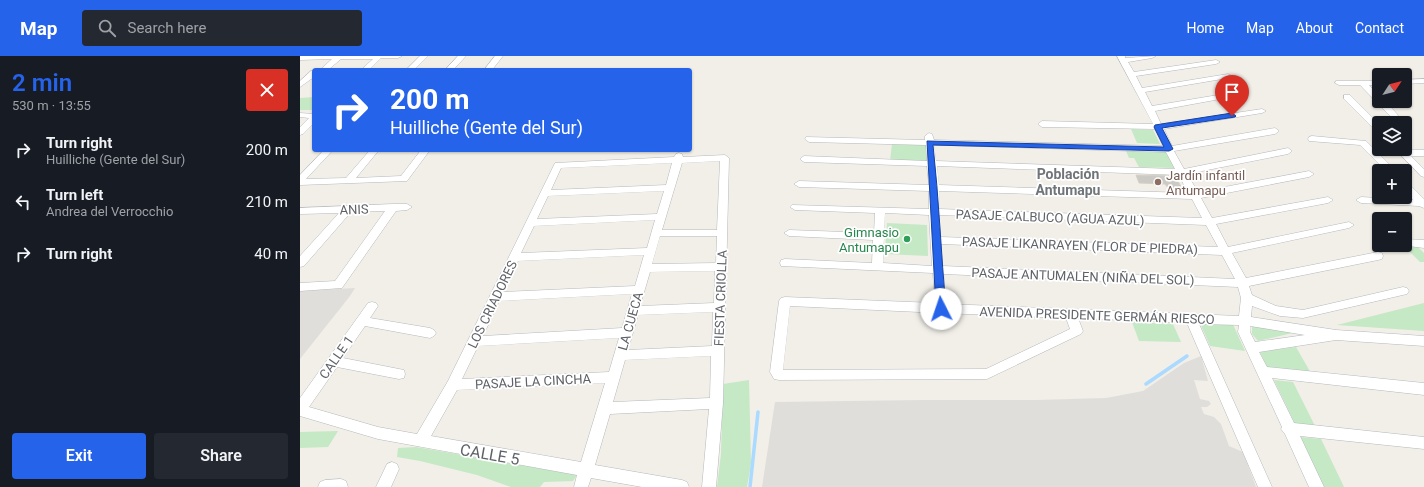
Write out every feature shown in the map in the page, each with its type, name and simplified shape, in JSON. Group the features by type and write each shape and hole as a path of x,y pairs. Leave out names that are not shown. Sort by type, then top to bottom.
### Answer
{"street":[{"path":"367,68 380,56"},
{"path":"300,58 398,56"},
{"path":"412,68 424,56"},
{"path":"451,68 462,56"},
{"path":"490,68 499,56"},
{"path":"1152,56 1122,58 1150,109 1169,149 1243,283 1247,298 1244,332 1288,429 1317,487"},
{"path":"321,68 336,57"},
{"path":"326,68 336,57"},
{"path":"1131,75 1216,62"},
{"path":"300,85 312,75"},
{"path":"1140,91 1228,76"},
{"path":"300,90 312,80"},
{"path":"1414,82 1424,81"},
{"path":"1414,82 1424,90"},
{"path":"1339,83 1372,83"},
{"path":"1362,83 1372,94"},
{"path":"1150,109 1242,93"},
{"path":"1347,97 1372,122"},
{"path":"1386,108 1394,115"},
{"path":"1042,124 1158,127 1262,111"},
{"path":"300,115 312,117"},
{"path":"300,132 312,119"},
{"path":"809,139 929,140 1169,149 1275,131"},
{"path":"1312,139 1363,143 1384,164"},
{"path":"929,140 934,187 934,213 941,309"},
{"path":"804,159 1182,172 1288,151"},
{"path":"300,181 327,152"},
{"path":"348,181 373,152"},
{"path":"300,181 404,179 424,152"},
{"path":"1412,152 1424,153"},
{"path":"1405,156 1424,174"},
{"name":"LOS CRIADORES","path":"421,441 453,385 558,164 678,158"},
{"name":"LA CUECA","path":"581,487 678,158"},
{"name":"FIESTA CRIOLLA","path":"678,158 725,158 716,403 709,487"},
{"path":"799,184 1196,196 1309,174"},
{"path":"545,193 669,188"},
{"path":"1412,192 1422,201"},
{"name":"PASAJE CALBUCO (AGUA AZUL)","path":"795,207 1210,222 1328,200"},
{"path":"1361,200 1422,201"},
{"path":"300,287 338,285 394,207"},
{"name":"ANIS","path":"300,211 407,207"},
{"path":"300,263 348,209"},
{"path":"877,267 880,211"},
{"path":"530,223 660,217"},
{"name":"PASAJE LIKANRAYEN (FLOR DE PIEDRA)","path":"936,240 1225,251 1349,225"},
{"path":"656,233 722,233"},
{"path":"790,233 879,237"},
{"path":"1412,243 1424,244"},
{"path":"514,257 650,251"},
{"name":"PASAJE ANTUMALEN (NIÑA DEL SOL)","path":"785,263 1243,283 1378,256"},
{"path":"645,268 720,267"},
{"path":"495,297 639,290"},
{"path":"1247,298 1274,311 1288,314 1303,314 1403,291"},
{"name":"AVENIDA PRESIDENTE GERMÁN RIESCO","path":"1070,313 1077,331 987,374 780,375 776,372 785,301 941,309 1070,313 1245,321 1336,335 1424,341"},
{"name":"CALLE 1","path":"300,409 372,306"},
{"path":"633,311 720,306"},
{"path":"1191,319 1265,487"},
{"path":"362,321 430,333"},
{"path":"474,341 626,333"},
{"name":"AVENIDA PRESIDENTE GERMÁN RIESCO","path":"1251,348 1336,335"},
{"path":"620,355 718,351"},
{"path":"334,361 399,374"},
{"path":"1262,372 1424,389"},
{"name":"PASAJE LA CINCHA","path":"453,385 613,377"},
{"path":"604,408 716,403"},
{"name":"CALLE 5","path":"300,409 378,433 682,487"},
{"path":"1288,429 1424,443"},
{"path":"384,487 392,469"},
{"path":"324,487 341,486"}],"shaded area":[{"path":"355,288 350,296 300,359 300,291"},
{"path":"1201,356 1208,381 1194,380 1200,399 1209,401 1211,404 1207,407 1201,407 1204,414 1214,417 1221,424 1229,446 1243,452 1256,487 762,487 775,402 1106,398 1143,391 1184,363"}],"green space":[{"path":"312,97 312,110 300,110 300,98"},
{"path":"1131,129 1153,130 1160,144 1137,143"},
{"path":"892,144 926,145 928,163 890,161"},
{"path":"1126,151 1166,152 1175,168 1139,167 1134,158 1129,158"},
{"name":"Gimnasio Antumapu","path":"887,223 927,225 928,256 885,254"},
{"path":"1412,247 1418,247 1424,253 1424,262 1420,262 1410,252 1412,252"},
{"path":"1424,303 1424,331 1337,325"},
{"path":"1231,320 1245,351 1210,346 1199,321"},
{"path":"1132,322 1173,324 1181,342 1139,341"},
{"path":"1252,326 1297,332 1258,341 1252,334"},
{"path":"1296,347 1312,375 1268,370 1260,352"},
{"path":"749,380 751,464 747,487 717,487 721,454 723,384"},
{"path":"1274,380 1293,382 1315,426 1295,424"},
{"path":"338,431 328,447 300,448 300,432"},
{"path":"1300,437 1321,439 1344,487 1323,487"},
{"path":"416,447 577,475 573,481 544,482 540,487 511,487 477,475 397,457 398,448"}],"building":[{"name":"Jardín infantil Antumapu","path":"1136,175 1175,176 1183,190 1172,190 1165,184 1139,183"}],"waterway":[{"path":"1146,384 1187,356"},
{"path":"750,487 758,412"}],"place":[{"name":"Jardín infantil Antumapu","path":"1158,182"},
{"name":"Gimnasio Antumapu","path":"907,239"}],"district":[{"name":"Población Antumapu","path":"1068,182"}],"route":[{"path":"941,309 930,142 1169,149 1158,127 1232,116"}]}
